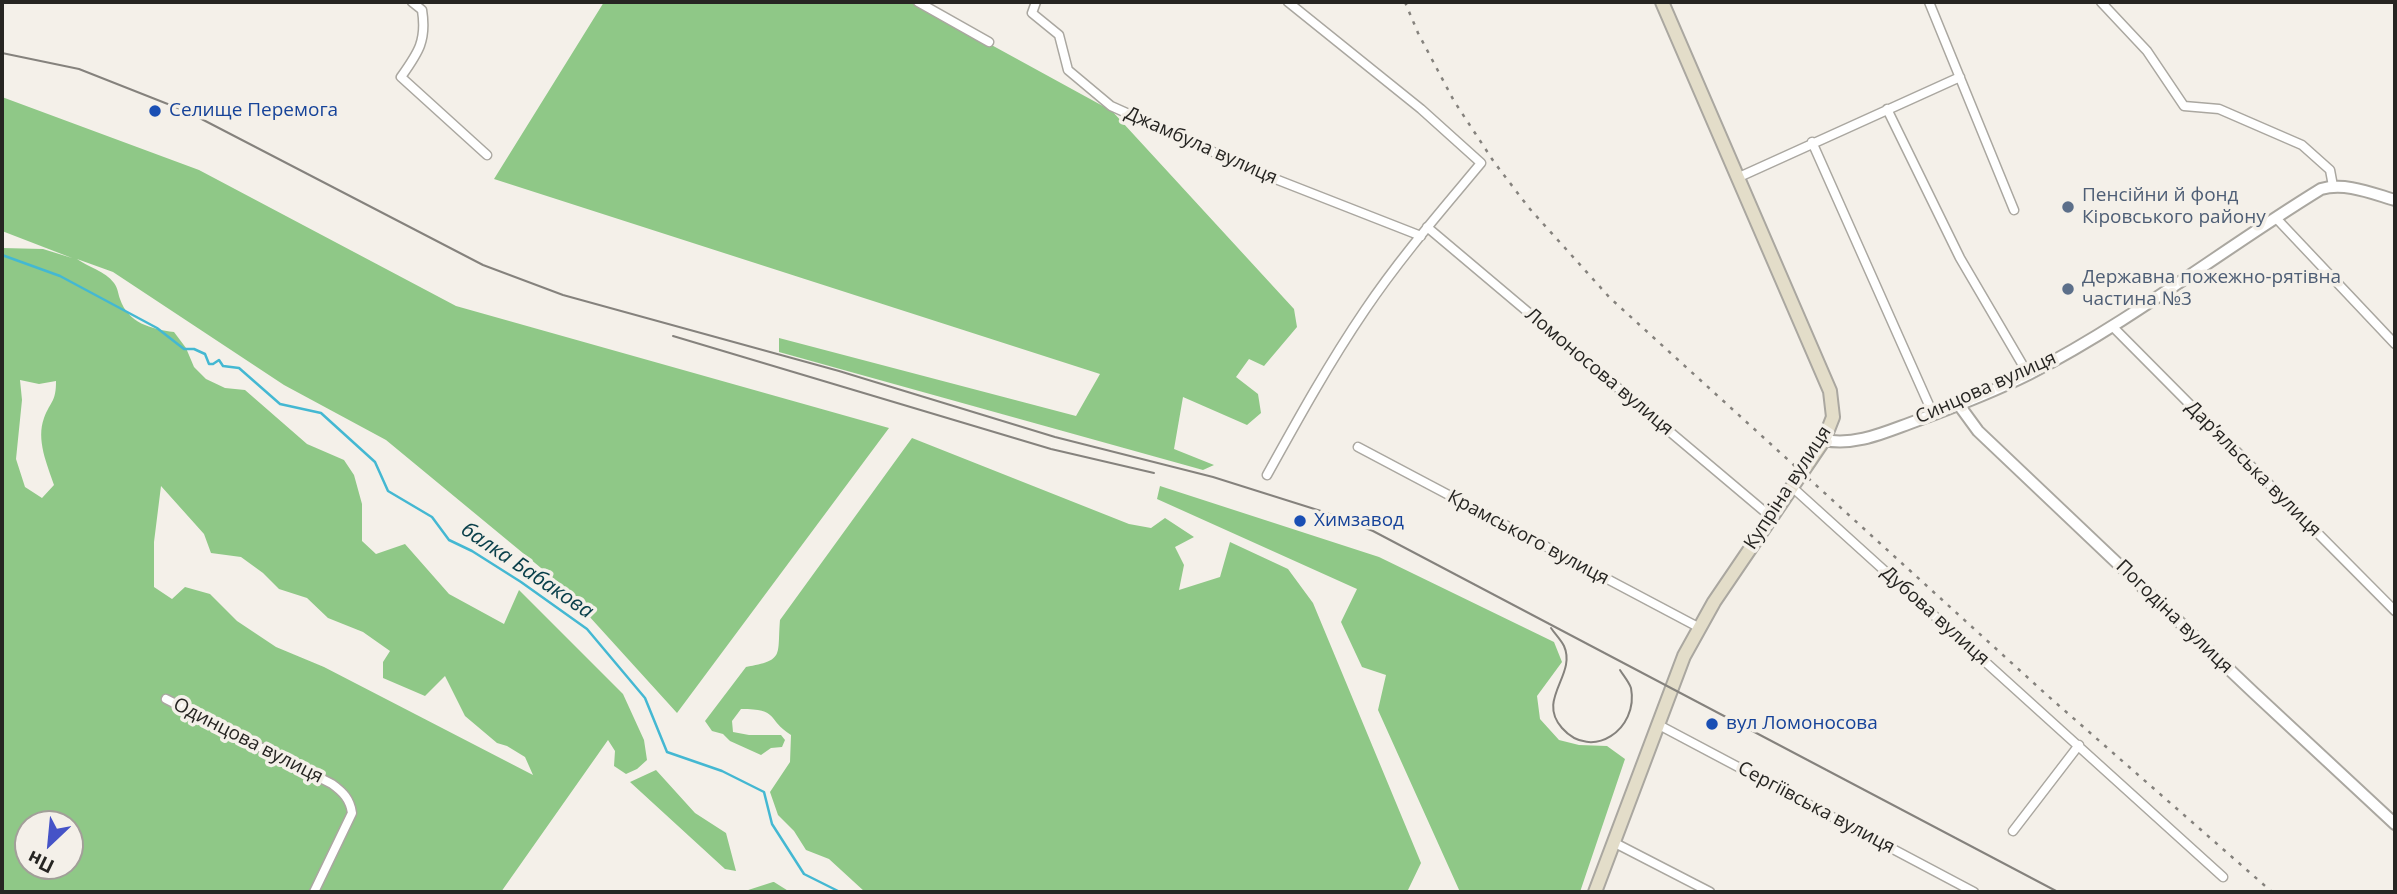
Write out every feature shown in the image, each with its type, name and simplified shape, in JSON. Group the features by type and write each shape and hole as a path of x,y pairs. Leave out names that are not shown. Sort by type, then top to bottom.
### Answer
{"main road":[{"name":"Купріна вулиця","path":"1595,892 1657,724 1698,627 1824,440 1833,417 1830,391 1662,2"}],"street":[{"path":"412,2 422,10 425,25 421,48 401,77 487,155"},
{"path":"918,2 989,42"},
{"name":"Джамбула вулиця","path":"1036,2 1032,13 1059,35 1068,70 1111,106 1260,173 1421,236"},
{"path":"1267,475 1302,411 1366,309 1427,227 1481,163 1421,109 1288,2"},
{"path":"1929,2 2014,210"},
{"path":"2101,2 2147,51 2183,106 2219,109 2302,145 2330,170 2333,186 2395,200"},
{"path":"1737,178 1960,77"},
{"path":"1887,109 1960,258 2028,374"},
{"path":"1812,142 1933,414"},
{"name":"Синцова вулиця","path":"1824,440 1840,443 1856,441 1959,405 2028,374 2112,326 2321,189 2333,186"},
{"path":"2276,218 2395,344"},
{"name":"Ломоносова вулиця","path":"1427,227 1771,517"},
{"name":"Дар’яльська вулиця","path":"2112,326 2395,611"},
{"name":"Погодіна вулиця","path":"1959,405 1988,440 2395,824"},
{"name":"Крамського вулиця","path":"1358,447 1698,627"},
{"name":"Дубова вулиця","path":"1792,487 2223,877"},
{"name":"Одинцова вулиця","path":"166,699 343,792 351,803 352,813 314,892"},
{"name":"Сергіївська вулиця","path":"1657,724 1974,892"},
{"path":"2013,831 2079,744"},
{"path":"1614,842 1710,892"}],"green space":[{"path":"604,2 913,2 1112,111 1294,309 1297,327 1264,366 1249,359 1236,377 1258,394 1261,413 1247,425 1183,397 1174,449 1214,465 1203,470 779,352 779,338 1076,416 1100,374 494,179"},
{"path":"2,97 199,170 456,306 889,428 677,713 558,582 386,440 284,385 113,272 77,259 110,279 124,307 135,319 149,327 174,332 186,348 194,367 206,379 225,388 245,390 307,444 344,460 354,475 362,504 362,541 376,554 405,544 449,594 504,624 519,590 623,694 644,740 647,760 626,774 614,766 615,751 608,740 501,892 2,892 2,248 43,249 72,258 2,231","holes":["20,380 39,384 56,381 54,397 44,418 41,435 43,452 54,485 42,498 25,487 16,459 22,400","161,486 204,534 211,553 241,557 279,589 307,598 328,618 363,632 390,651 383,662 383,678 425,696 445,676 465,716 497,743 525,757 533,775 324,667 276,647 237,621 210,594 185,587 172,599 154,587 154,542"]},
{"path":"912,438 1129,524 1151,528 1165,518 1194,537 1175,547 1184,565 1179,590 1220,577 1230,542 1288,569 1313,603 1421,863 1408,890 1411,892 865,892 829,859 806,850 794,831 778,815 770,792 790,762 791,735 767,713 741,709 732,721 733,732 781,735 785,740 782,747 771,748 761,755 730,741 723,734 712,731 705,721 746,667 773,659 778,649 780,620"},
{"path":"1160,486 1379,557 1554,642 1562,662 1537,696 1540,719 1559,740 1579,745 1607,746 1625,759 1580,892 1460,892 1378,710 1386,675 1362,667 1341,622 1357,589 1157,499"},
{"path":"656,770 695,813 726,833 736,871 725,869 630,782"},
{"path":"773,882 790,892 742,892"}],"waterway":[{"name":"балка Бабакова","path":"2,255 60,276 157,328 184,349 194,349 205,354 209,364 219,360 223,366 239,368 280,404 321,413 375,462 388,491 432,517 449,540 521,582 587,629 645,698 667,752 722,771 764,792 772,824 804,874 840,892"}],"tram line":[{"path":"2,53 79,69 188,112 483,265 563,295 839,371 1055,437 1213,477 1324,512 1373,531 2058,892"},
{"path":"673,336 1051,449 1154,473"},
{"path":"1551,628 1564,646 1567,657 1555,697 1555,717 1562,728 1574,738 1587,742 1599,741 1621,728 1632,703 1631,688 1620,670"}],"railway":[{"path":"1405,2 1418,33 1454,101 1494,162 1529,208 1610,298 2048,696 2272,892"}],"place":[{"name":"Селище Перемога","path":"155,111"},
{"name":"Пенсійни й фонд Кіровського району","path":"2068,207"},
{"name":"Державна пожежно-рятівна частина №3","path":"2068,289"},
{"name":"Химзавод","path":"1300,521"},
{"name":"вул Ломоносова","path":"1712,724"}]}
